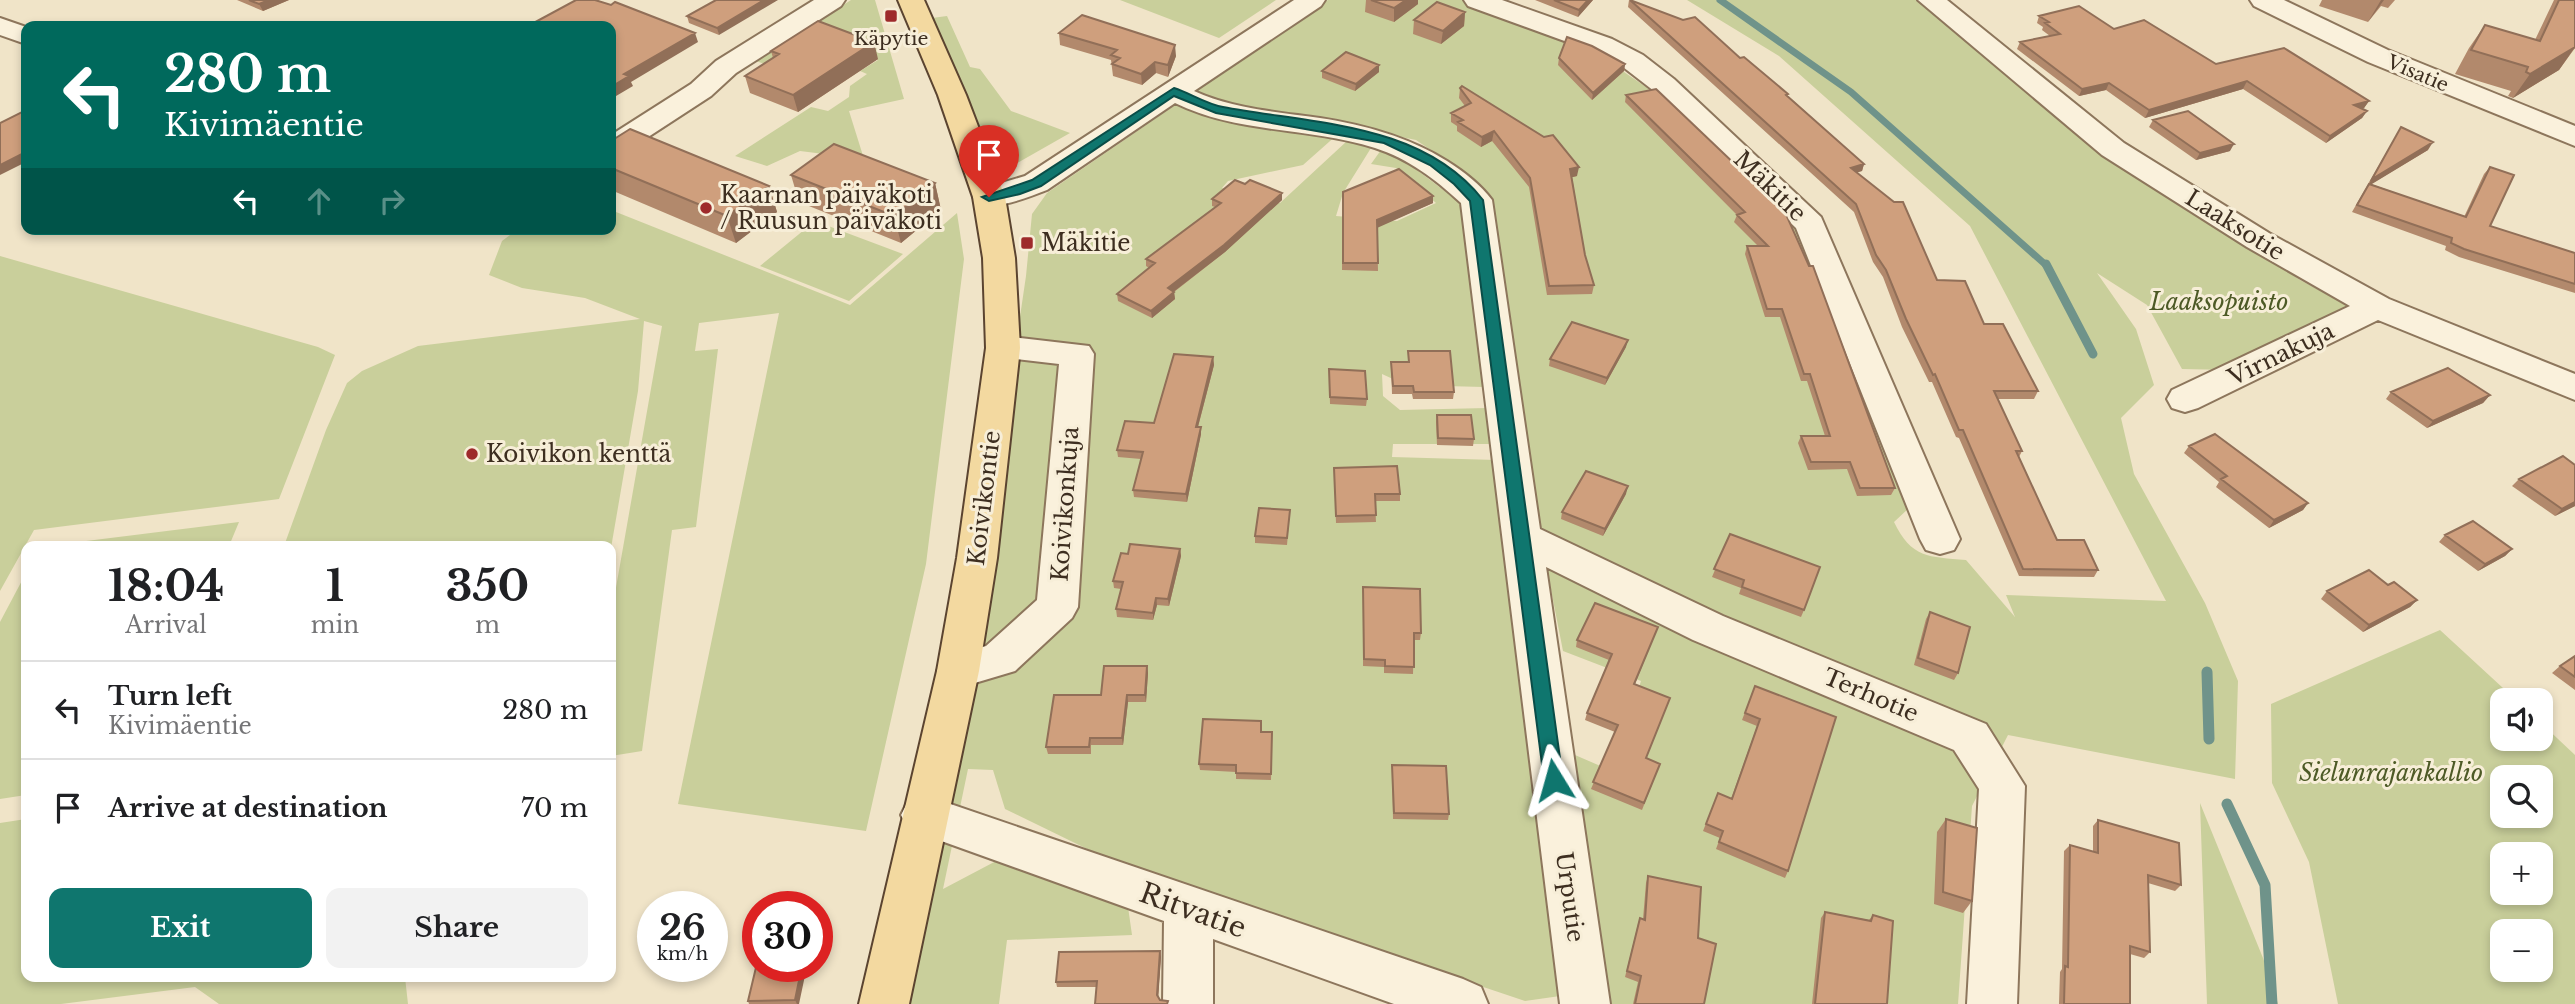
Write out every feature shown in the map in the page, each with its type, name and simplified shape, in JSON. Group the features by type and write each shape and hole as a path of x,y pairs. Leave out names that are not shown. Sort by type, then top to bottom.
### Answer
{"main road":[{"name":"Koivikontie","path":"884,1004 923,815 958,671 976,558 1003,348 999,258 989,197 952,94 911,0"}],"street":[{"path":"989,197 1036,183 1312,0"},
{"name":"Mäkitie","path":"1478,0 1602,45 1633,61 1664,85 1810,224 1940,539"},
{"name":"Laaksotie","path":"1931,0 2113,149 2258,240 2377,307 2575,388"},
{"name":"Visatie","path":"2263,0 2385,59 2575,137"},
{"path":"616,145 701,90 726,67 809,6"},
{"path":"0,26 21,34"},
{"name":"Urputie","path":"1174,92 1216,110 1354,132 1389,141 1434,162 1459,181 1476,200 1584,1004"},
{"name":"Virnakuja","path":"2185,399 2377,307"},
{"name":"Koivikonkuja","path":"958,671 1000,659 1057,607 1077,354 1003,348"},
{"name":"Terhotie","path":"1521,538 1708,628 1970,737 2003,786 1992,1004"},
{"name":"Ritvatie","path":"923,815 1463,1004"},
{"path":"1188,908 1188,1004"}],"green space":[{"path":"851,0 875,0 904,99 849,111 864,159 800,151 767,166 735,156 811,107 828,111 849,97 850,86 867,74 860,71 878,60 823,39 776,68 756,61"},
{"path":"1120,0 1276,0 1219,38"},
{"name":"Laaksopuisto","path":"1328,0 1462,0 1589,48 1646,87 1796,228 1909,508 1894,522 1900,534 1907,543 1922,553 1966,560 2015,617 2006,595 2166,601 1970,226 1779,56 1687,0 1919,0 2072,125 2300,280 2353,308 2229,370 2182,369 2147,305 2097,273 2136,329 2154,385 2121,418 2134,474 2205,603 2238,681 2235,779 2008,735 1972,806 1958,1004 1610,1004 1575,755 1612,771 1641,681 1563,651 1507,365 1475,180 1416,140 1347,126 1303,165 1228,181 1222,188 1280,203 1347,141 1371,148 1343,193 1336,216 1397,221 1436,203 1396,168 1371,164 1381,150 1400,157 1463,205 1484,387 1406,385 1382,374 1383,396 1400,410 1487,408 1492,444 1393,444 1392,457 1496,460 1560,996 1525,1001 1120,865 1005,809 993,770 968,769 943,889 998,860 1128,907 1132,935 1007,940 999,1004 909,1004 953,771 1026,276 1032,214 1047,193"},
{"path":"947,16 970,67 980,69 1011,111 1070,133 1003,171 983,133 932,18"},
{"path":"616,212 850,305 957,213 964,259 926,564 866,831 678,804 779,313 699,323 695,351 718,349 696,527 672,530 642,751 616,755 616,588 662,326 644,321 638,391 612,541 286,541 326,430 347,383 362,371 418,346 640,319 585,298 522,288 489,275 502,241 510,235 616,235"},
{"path":"815,221 903,254 849,301 760,266"},
{"path":"0,256 318,347 335,355 279,499 34,530 28,541 21,541 21,553 0,591"},
{"path":"239,522 231,541 86,541"},
{"path":"21,582 21,796 0,799 0,622"},
{"name":"Sielunrajankallio","path":"2440,630 2503,688 2490,688 2490,751 2553,751 2553,734 2575,755 2575,1004 2338,1004 2309,862 2272,783 2271,704"},
{"path":"2200,803 2263,958 2278,1004 2207,1004"},
{"path":"21,820 21,982 406,982 408,1004 219,1004 195,987 61,1004 0,1004 0,823"}],"building":[{"path":"249,0 269,0 259,4"},
{"path":"576,0 595,0 611,5 615,2 695,33 624,74 629,76 616,84 616,21 537,21"},
{"path":"716,0 764,0 717,28 687,16"},
{"path":"1371,0 1406,0 1394,8"},
{"path":"1554,0 1588,0 1579,10"},
{"path":"1630,0 1683,20 1695,17 1740,58 1744,57 1788,94 1786,95 1864,164 1851,168 1894,202 1903,202 1937,280 1965,281 1984,324 2003,324 2038,391 1994,391 2022,451 2016,451 2057,540 2084,540 2098,570 2023,569 1963,430 1959,430 1935,374 1933,375 1906,319 1856,204"},
{"path":"2559,0 2575,0 2575,47 2530,74 2526,72 2528,67 2471,50 2485,25 2540,41"},
{"path":"1437,2 1465,12 1443,31 1414,20"},
{"path":"2079,6 2114,29 2144,20 2216,64 2284,48 2369,101 2354,105 2367,111 2330,136 2247,81 2149,110 2109,83 2082,89 2020,42 2060,34 2039,16"},
{"path":"1082,15 1175,45 1168,65 1155,62 1141,74 1112,64 1120,58 1111,55 1117,50 1059,33"},
{"path":"818,21 874,42 793,95 745,76 779,54 771,51"},
{"path":"1567,37 1592,46 1625,64 1593,93 1559,58"},
{"path":"1346,52 1379,65 1356,84 1322,71"},
{"path":"1462,86 1544,137 1553,135 1579,167 1570,169 1585,255 1594,285 1549,286 1530,178 1494,131 1482,137 1458,122 1463,120 1451,113 1471,103 1460,88"},
{"path":"1656,89 1785,212 1809,266 1813,266 1895,488 1860,488 1850,462 1811,462 1801,436 1830,436 1810,374 1804,374 1782,309 1767,309 1747,246 1768,246 1737,215 1745,212 1626,95"},
{"path":"2188,111 2234,144 2200,153 2153,120"},
{"path":"21,112 21,154 0,165 0,123"},
{"path":"2401,127 2433,142 2372,179"},
{"path":"630,129 769,186 727,216 616,170 616,138"},
{"path":"834,144 935,183 894,216 791,175"},
{"path":"2490,167 2514,175 2490,226 2575,253 2575,284 2464,249 2451,243 2452,238 2357,205 2369,184 2466,217"},
{"path":"1399,169 1433,196 1377,220 1378,263 1343,263 1343,192"},
{"path":"1235,180 1245,184 1250,180 1282,193 1224,245 1168,288 1174,292 1151,311 1117,294 1155,263 1146,259 1221,203 1212,199"},
{"path":"1572,322 1628,340 1607,378 1550,359"},
{"path":"1408,351 1450,351 1454,392 1414,392 1413,386 1393,386 1391,362 1409,362"},
{"path":"1174,354 1213,357 1196,427 1201,427 1186,494 1133,490 1143,452 1117,450 1125,421 1154,423"},
{"path":"2448,368 2490,395 2433,421 2391,392"},
{"path":"1329,369 1365,371 1367,399 1330,397"},
{"path":"1437,415 1471,415 1474,439 1438,438"},
{"path":"2215,434 2308,503 2274,520 2221,479 2227,476 2189,446"},
{"path":"2563,456 2575,465 2575,502 2562,509 2519,479"},
{"path":"1397,466 1400,494 1375,494 1376,515 1336,516 1334,468"},
{"path":"1586,471 1628,486 1605,529 1562,512"},
{"path":"1259,508 1290,510 1287,538 1255,536"},
{"path":"2473,521 2512,549 2485,564 2445,535"},
{"path":"1730,534 1820,567 1804,610 1742,587 1744,580 1714,569"},
{"path":"1130,544 1180,549 1168,599 1156,598 1153,613 1116,609 1123,582 1113,581 1121,553 1128,554"},
{"path":"2369,570 2388,585 2394,582 2417,600 2369,625 2327,591"},
{"path":"1363,587 1420,589 1421,633 1414,633 1414,667 1385,666 1385,660 1364,659"},
{"path":"1595,603 1658,627 1634,684 1670,698 1646,758 1660,764 1644,803 1593,782 1618,725 1587,713 1612,654 1577,640"},
{"path":"1930,612 1970,627 1958,673 1918,658"},
{"path":"2575,656 2575,677 2560,666"},
{"path":"1104,666 1147,666 1145,695 1127,695 1122,738 1090,738 1089,747 1046,747 1054,695 1101,695"},
{"path":"1755,686 1836,717 1788,871 1719,842 1723,831 1706,824 1718,793 1732,799 1760,719 1745,713"},
{"path":"1203,719 1261,721 1261,732 1272,732 1271,774 1236,773 1236,765 1199,764"},
{"path":"1392,765 1446,766 1449,814 1394,813"},
{"path":"1946,819 1977,828 1972,901 1943,892"},
{"path":"2098,820 2179,843 2181,885 2148,875 2150,952 2130,946 2130,1004 2064,1004 2065,966 2068,967 2070,845 2098,853"},
{"path":"1648,876 1701,887 1698,938 1716,944 1704,1004 1635,1004 1641,976 1627,971 1640,918 1645,920"},
{"path":"1825,912 1871,921 1873,915 1893,921 1887,1004 1815,1004"},
{"path":"1160,951 1157,995 1160,1000 1168,1001 1167,1004 1095,1004 1097,981 1056,982 1059,952"},
{"path":"753,982 799,982 795,1000 748,1001"}],"waterway":[{"path":"1720,0 1851,92 2047,266"},
{"path":"2046,264 2093,354"},
{"path":"2207,672 2209,739"},
{"path":"2227,804 2265,885 2272,1004"}],"place":[{"name":"Käpytie","path":"891,16"},
{"name":"Kaarnan päiväkoti / Ruusun päiväkoti","path":"706,208"},
{"name":"Mäkitie","path":"1027,243"},
{"name":"Koivikon kenttä","path":"472,454"}],"route":[{"path":"989,197 1036,183 1174,92 1216,110 1354,132 1389,141 1434,162 1459,181 1476,200 1554,780"}]}
